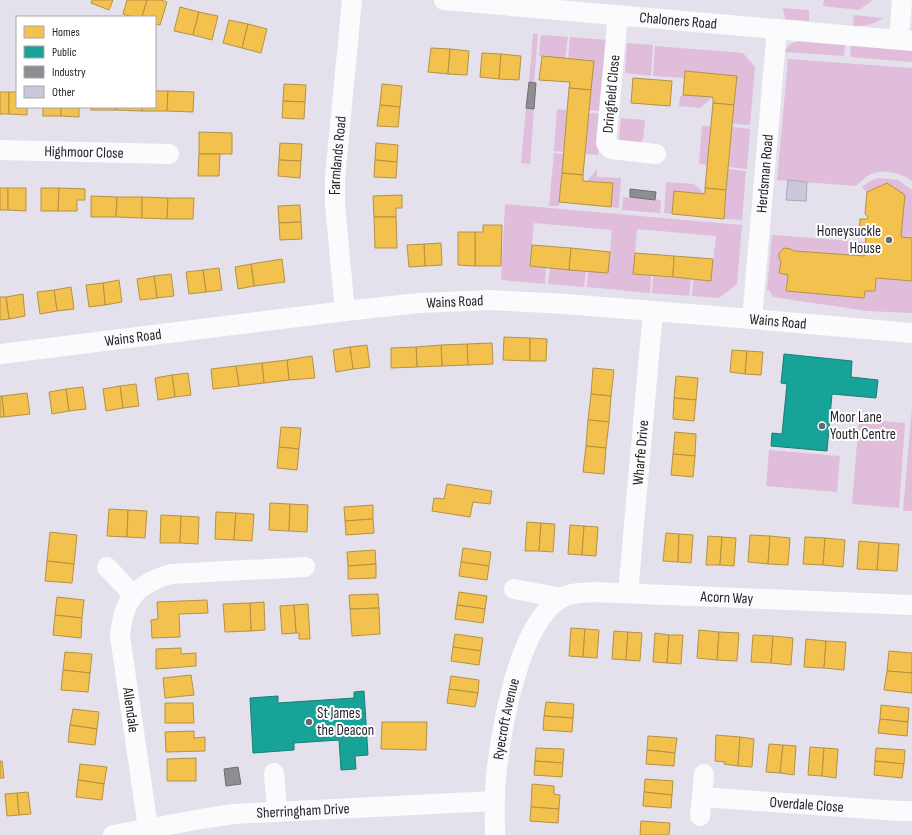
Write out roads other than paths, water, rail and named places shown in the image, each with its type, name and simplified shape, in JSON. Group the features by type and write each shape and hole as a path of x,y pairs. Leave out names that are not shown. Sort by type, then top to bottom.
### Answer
{"street":[{"name":"Farmlands Road","path":"345,311 335,205 335,178 352,0"},
{"name":"Chaloners Road","path":"444,0 906,40"},
{"path":"902,0 906,40"},
{"name":"Dringfield Close","path":"618,15 606,143 611,149 656,154"},
{"name":"Herdsman Road","path":"752,318 777,29"},
{"name":"Highmoor Close","path":"0,150 169,154"},
{"name":"Wains Road","path":"0,354 345,311 419,303 491,300 752,318 912,333"},
{"name":"Wharfe Drive","path":"628,593 652,311"},
{"path":"107,567 133,595"},
{"name":"Allendale","path":"148,828 120,636 121,621 133,595 147,584 158,578 171,574 305,567"},
{"path":"514,589 562,598"},
{"name":"Acorn Way","path":"546,611 562,598 577,593 594,592 912,605"},
{"name":"Ryecroft Avenue","path":"495,835 494,801 500,752 514,681 525,649 535,627 546,611"},
{"path":"274,773 278,812"},
{"name":"Overdale Close","path":"704,774 701,806 912,811"},
{"name":"Sherringham Drive","path":"113,835 233,814 494,801"}],"place":[{"name":"Honeysuckle House","path":"889,240"},
{"name":"Moor Lane Youth Centre","path":"822,426"},
{"name":"St James the Deacon","path":"309,722"}]}
